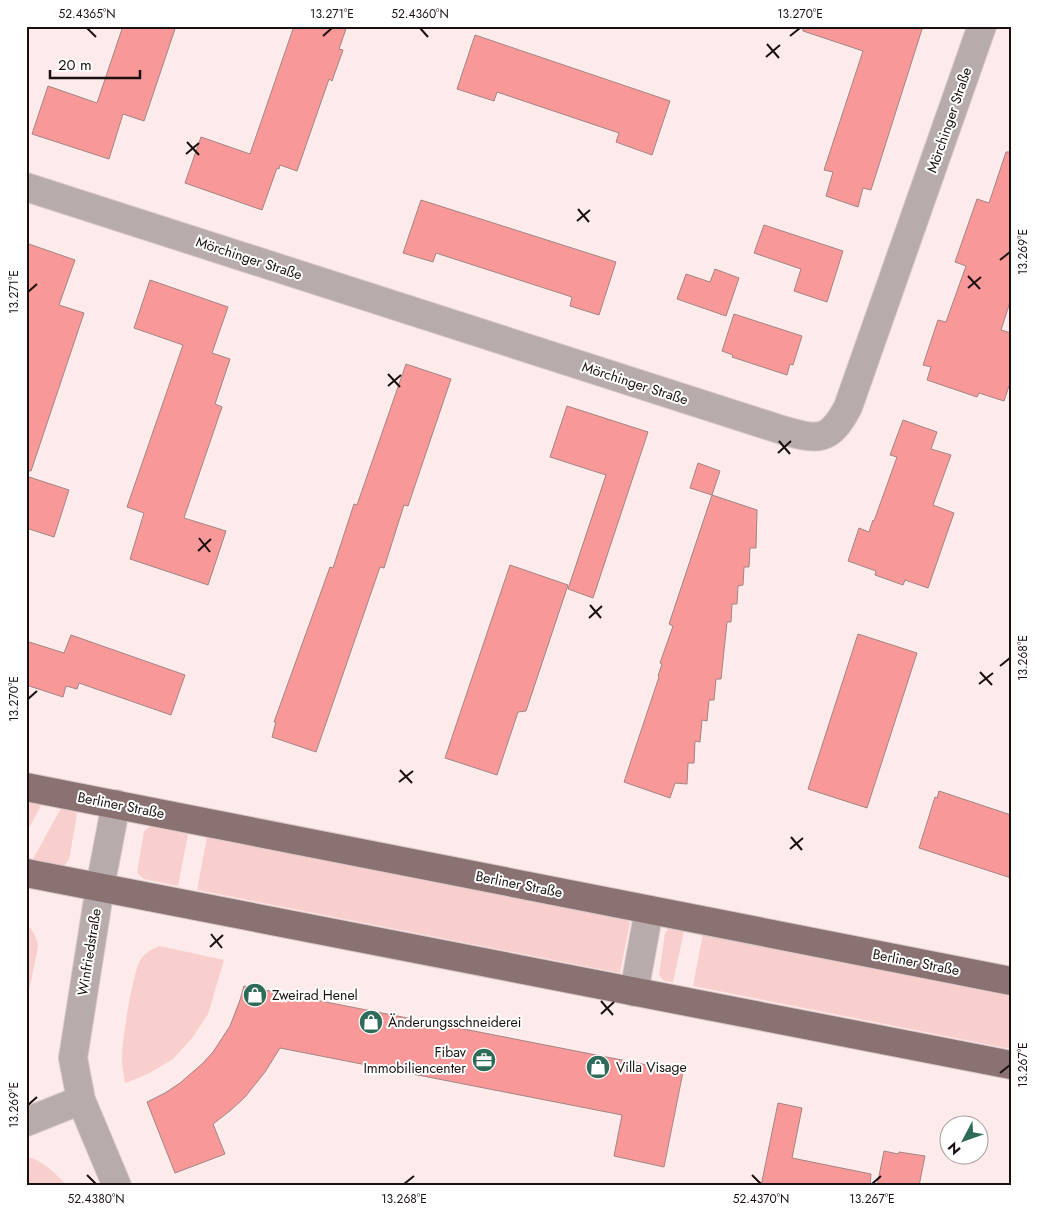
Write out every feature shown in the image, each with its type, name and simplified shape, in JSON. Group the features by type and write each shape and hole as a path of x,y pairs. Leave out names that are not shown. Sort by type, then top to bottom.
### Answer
{"main road":[{"name":"Berliner Straße","path":"26,786 1011,981"},
{"path":"26,873 1011,1065"}],"street":[{"name":"Mörchinger Straße","path":"26,186 782,430 807,437 817,437 826,435 841,420 848,407 982,26"},
{"name":"Winfriedstraße","path":"116,804 100,887 73,1058 81,1100 117,1186"},
{"path":"634,992 649,910"},
{"path":"26,1122 81,1100"}],"shaded area":[{"path":"26,801 42,804 26,833"},
{"path":"61,808 74,810 77,814 69,860 64,866 33,859"},
{"path":"151,826 188,834 178,886 144,879 137,873 144,831"},
{"path":"207,837 625,918 630,923 620,973 197,890"},
{"path":"26,923 37,940 38,947 26,1005"},
{"path":"669,928 684,931 673,982 664,981 659,975 665,933"},
{"path":"703,934 1011,995 1011,1049 693,986"},
{"path":"160,946 224,960 208,1014 193,1037 173,1059 148,1074 125,1083 122,1066 123,1039 135,977 141,959 150,951"},
{"path":"26,1157 44,1164 68,1186 26,1186"}],"building":[{"path":"123,26 176,26 144,121 123,114 109,159 32,134 48,86 97,103"},
{"path":"294,26 347,26 339,49 343,50 332,81 329,79 297,171 280,165 279,169 277,168 262,210 185,183 201,137 250,154"},
{"path":"803,26 923,26 871,190 863,188 858,207 826,196 833,172 824,170 863,51 803,31"},
{"path":"475,35 670,101 652,155 616,142 619,133 497,92 494,101 457,89"},
{"path":"1006,152 1011,152 1011,299 1001,330 1011,333 1011,380 1004,401 979,393 977,397 927,380 931,367 923,365 938,320 946,322 966,266 955,262 977,199 989,203"},
{"path":"421,200 616,262 599,315 570,306 572,297 436,253 433,262 403,253"},
{"path":"764,225 843,251 827,302 794,291 801,269 754,253"},
{"path":"26,243 75,260 59,305 84,313 31,471 26,471"},
{"path":"715,269 739,278 726,316 677,299 686,274 710,282"},
{"path":"150,280 228,307 212,353 230,359 215,404 222,407 184,518 226,531 208,585 130,559 144,513 127,507 183,345 134,328"},
{"path":"734,314 802,336 793,365 790,364 787,375 732,357 733,355 722,351"},
{"path":"406,364 451,379 408,506 404,505 384,568 380,567 316,752 272,737 276,722 274,722 330,567 333,568 354,504 357,505"},
{"path":"567,406 648,432 593,598 568,589 606,475 550,457"},
{"path":"903,420 937,432 931,449 951,455 933,505 954,513 928,588 905,580 903,585 875,575 876,571 848,561 859,528 869,532 874,521 897,457 890,455"},
{"path":"698,463 720,471 712,495 690,488"},
{"path":"26,476 69,490 54,537 26,528"},
{"path":"712,495 757,510 756,548 750,548 749,567 744,567 743,585 738,586 737,604 732,604 731,622 727,622 721,679 716,679 714,700 709,700 707,721 702,720 700,742 695,741 694,763 688,763 687,784 675,783 670,798 624,782 659,677 662,664 660,663 673,626 669,624"},
{"path":"510,565 568,585 526,711 518,712 497,775 445,758"},
{"path":"858,634 917,653 867,808 808,789"},
{"path":"71,635 185,675 171,715 79,683 77,689 66,686 63,697 26,685 26,641 64,653"},
{"path":"939,791 1011,815 1011,878 919,848 935,797 937,798"},
{"path":"244,986 683,1072 664,1167 614,1156 622,1115 280,1048 265,1072 245,1097 213,1124 225,1154 175,1173 147,1102 180,1083 213,1052 230,1026"},
{"path":"778,1103 802,1108 792,1158 871,1174 870,1186 761,1186"},
{"path":"884,1151 925,1156 919,1186 877,1186"}],"place":[{"name":"Zweirad Henel","path":"255,995"},
{"name":"Änderungsschneiderei","path":"371,1022"},
{"name":"Fibav Immobiliencenter","path":"484,1060"},
{"name":"Villa Visage","path":"598,1067"}]}
